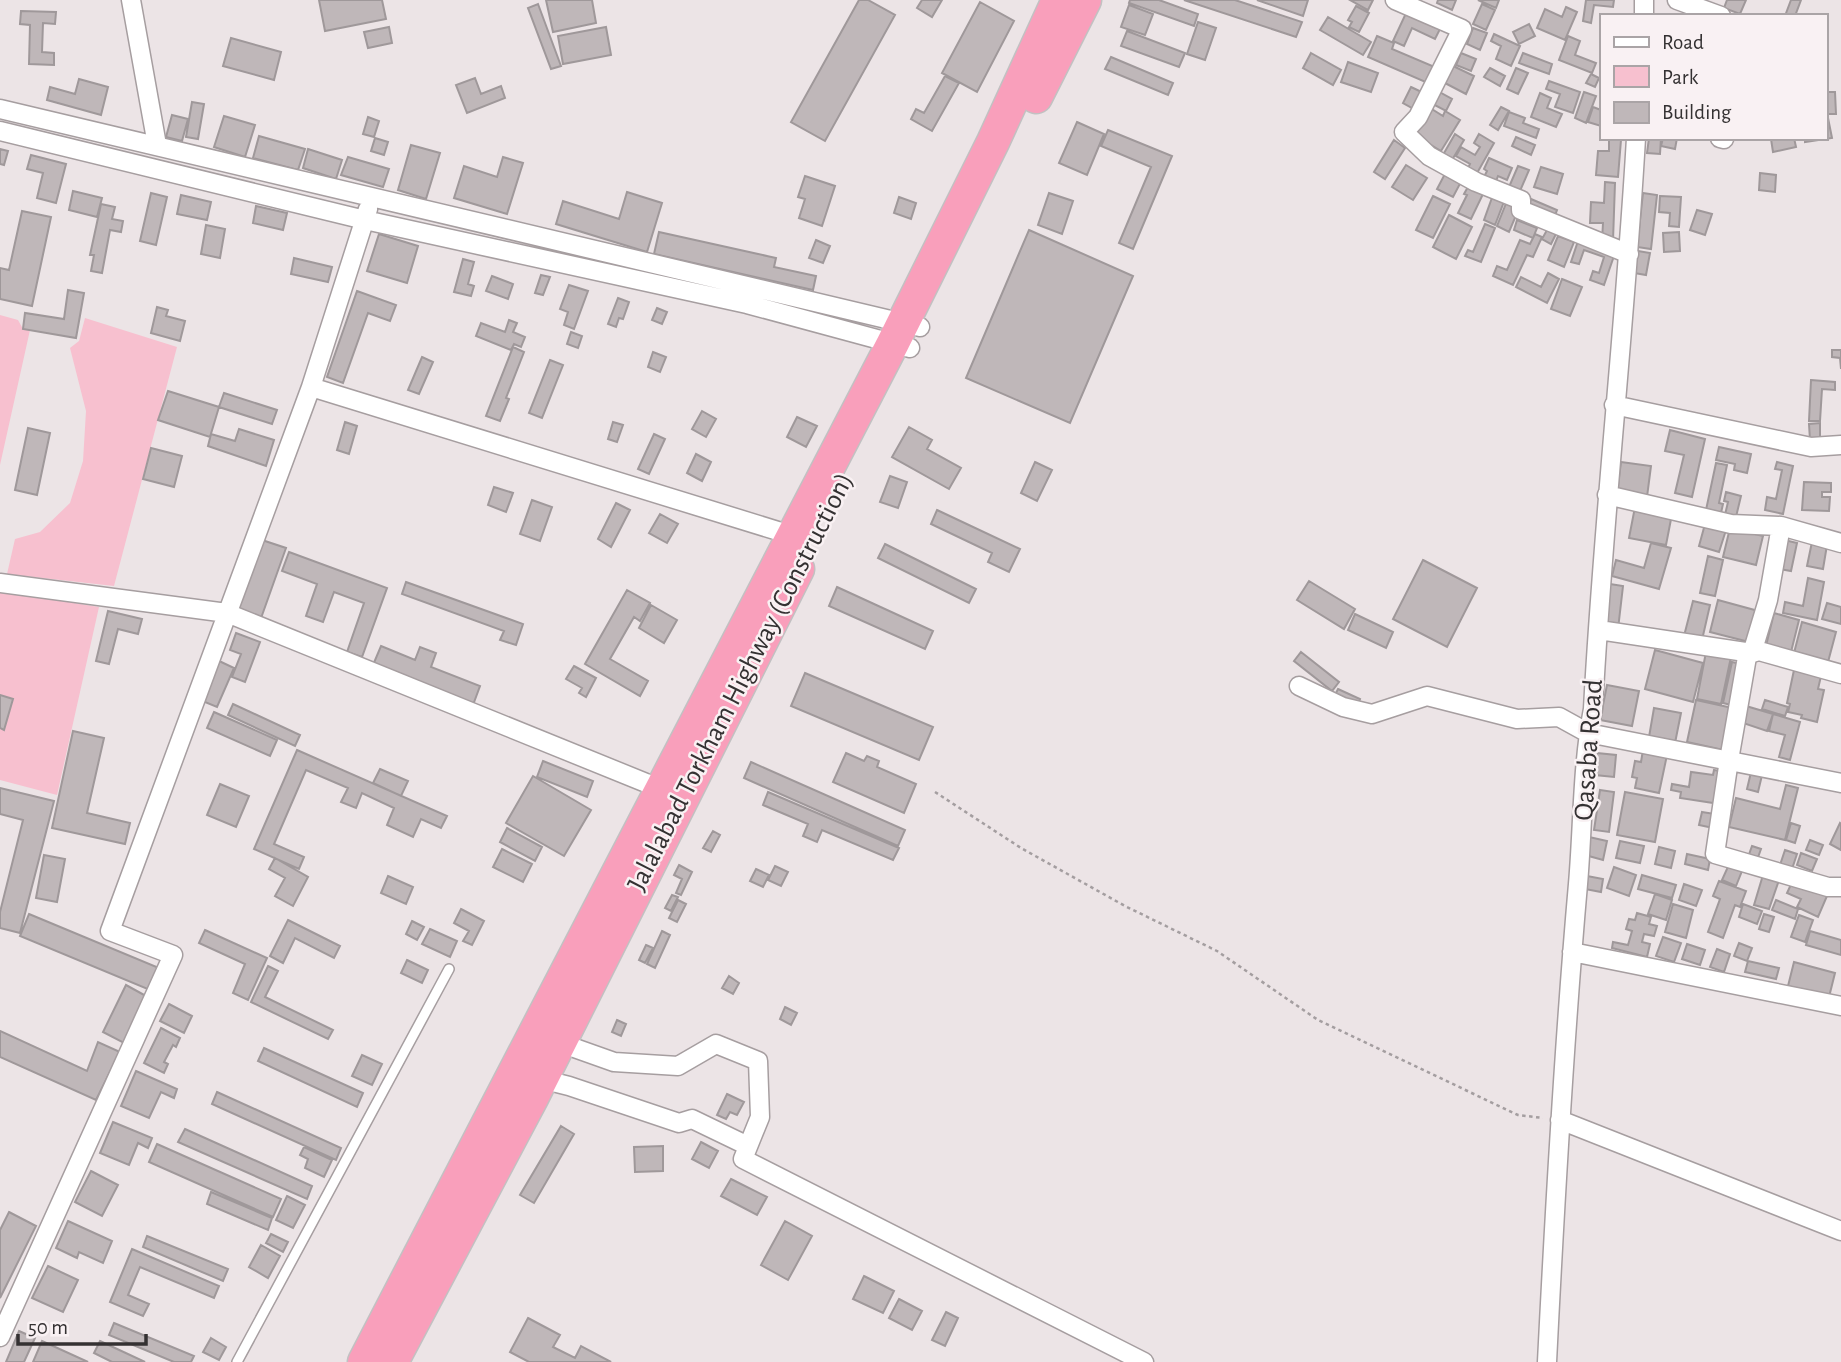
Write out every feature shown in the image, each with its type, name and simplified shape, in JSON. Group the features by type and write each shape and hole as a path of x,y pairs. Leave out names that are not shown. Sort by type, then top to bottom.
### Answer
{"highway":[{"path":"610,916 661,789 792,535 907,335 1058,0"},
{"path":"993,142 1083,0"},
{"name":"Jalalabad Torkham Highway (Construction)","path":"392,1362 541,1079 547,1038 907,335 1083,0"},
{"path":"364,1362 547,1038"}],"street":[{"path":"131,0 157,145"},
{"path":"1395,0 1462,29 1418,117 1403,135 1430,156 1476,182 1521,200 1521,210 1629,254"},
{"path":"1677,0 1716,14"},
{"path":"0,109 844,307 907,335"},
{"path":"22,136 27,115"},
{"path":"0,131 365,220 747,304 838,328 907,335"},
{"name":"Qasaba Road","path":"1547,1362 1572,951 1636,140"},
{"path":"181,175 186,153"},
{"path":"0,1337 173,955 110,931 311,387 372,196"},
{"path":"838,328 844,307"},
{"path":"311,387 792,535"},
{"path":"1614,405 1811,447 1841,445"},
{"path":"1607,495 1731,524 1781,526 1841,543"},
{"path":"1752,653 1768,600 1781,526"},
{"path":"0,583 228,613 661,789"},
{"path":"1599,630 1752,653"},
{"path":"1841,674 1759,651 1747,657 1715,854 1828,887 1841,887"},
{"path":"1298,686 1343,707 1372,714 1427,696 1517,719 1559,717 1588,733 1841,783"},
{"path":"1572,951 1841,1006"},
{"path":"547,1038 614,1062 678,1066 716,1044 758,1061 760,1117 743,1159 1144,1362"},
{"path":"541,1079 679,1123 691,1119 748,1146"},
{"path":"1560,1120 1841,1231"}],"lane":[{"path":"237,1362 449,969"}],"path":[{"path":"935,792 1021,848 1125,906 1217,951 1318,1020 1518,1115 1560,1120"}],"green space":[{"path":"0,315 18,320 23,329 30,330 0,465"},
{"path":"85,318 177,347 114,586 7,574 15,539 40,532 70,503 83,461 86,411 70,348 79,341"},
{"path":"0,591 99,607 57,795 0,780"}],"building":[{"path":"319,0 382,0 386,19 325,31"},
{"path":"546,0 592,0 596,23 553,32"},
{"path":"859,0 868,0 895,15 825,141 791,122"},
{"path":"922,0 942,0 932,17 917,8"},
{"path":"1130,0 1159,0 1198,14 1194,26 1129,3"},
{"path":"1184,0 1235,0 1302,22 1296,37"},
{"path":"1257,0 1308,0 1303,16"},
{"path":"1350,0 1373,0 1368,10"},
{"path":"1438,0 1456,0 1452,10 1437,3"},
{"path":"1478,0 1499,0 1496,8"},
{"path":"1586,0 1614,0 1613,7 1594,5 1591,23 1583,21"},
{"path":"1727,0 1746,0 1740,14 1724,8"},
{"path":"1791,0 1801,0 1796,14 1786,14"},
{"path":"980,2 1014,21 977,92 942,73"},
{"path":"538,4 561,66 551,69 528,8"},
{"path":"1482,4 1495,10 1486,30 1473,24"},
{"path":"1129,5 1153,14 1145,35 1121,27"},
{"path":"1356,6 1369,13 1359,32 1349,27 1352,22 1348,20"},
{"path":"1566,7 1577,12 1565,40 1537,28 1545,9 1562,17"},
{"path":"21,11 56,12 55,24 43,23 42,52 54,53 54,65 29,64 30,25 20,24"},
{"path":"1407,11 1441,27 1435,39 1412,28 1404,46 1393,41"},
{"path":"1328,17 1371,42 1363,55 1320,30"},
{"path":"1198,22 1216,28 1205,60 1187,54"},
{"path":"1529,24 1535,36 1519,44 1513,32"},
{"path":"389,27 392,43 368,48 364,32"},
{"path":"606,27 611,55 563,64 558,36"},
{"path":"1473,28 1487,33 1480,50 1467,44"},
{"path":"1127,31 1185,53 1179,67 1121,46"},
{"path":"1494,34 1520,46 1511,66 1496,59 1501,46 1491,41"},
{"path":"1377,36 1394,43 1392,49 1437,68 1430,84 1368,57"},
{"path":"1568,36 1580,41 1575,55 1596,63 1592,73 1559,60"},
{"path":"231,38 281,52 274,80 223,66"},
{"path":"1311,53 1341,70 1333,85 1303,68"},
{"path":"1461,53 1476,59 1471,71 1456,65"},
{"path":"1523,53 1552,64 1549,74 1519,63"},
{"path":"1111,57 1173,83 1168,95 1105,69"},
{"path":"1348,62 1378,73 1371,92 1341,82"},
{"path":"1449,64 1474,76 1466,94 1441,81"},
{"path":"1490,68 1505,76 1500,86 1484,77"},
{"path":"1516,68 1528,73 1518,94 1507,89"},
{"path":"1591,74 1599,78 1595,87 1586,83"},
{"path":"945,76 959,83 932,131 911,119 916,109 924,113"},
{"path":"475,78 481,94 501,86 505,98 467,113 456,85"},
{"path":"79,79 108,87 101,115 47,100 50,87 75,94"},
{"path":"1549,81 1580,92 1573,113 1555,107 1560,94 1546,89"},
{"path":"1411,87 1428,95 1419,112 1403,103"},
{"path":"1434,89 1452,99 1446,111 1427,101"},
{"path":"1584,92 1596,96 1586,123 1575,118"},
{"path":"1827,92 1835,92 1836,114 1827,114"},
{"path":"1540,93 1551,98 1547,108 1562,114 1556,127 1531,117"},
{"path":"192,102 204,104 198,139 186,137"},
{"path":"1427,106 1443,116 1445,111 1460,120 1441,151 1411,133"},
{"path":"1501,107 1509,111 1498,130 1490,125"},
{"path":"1593,107 1600,110 1600,126 1588,122"},
{"path":"1509,112 1525,118 1523,123 1539,129 1536,138 1504,126"},
{"path":"172,115 188,119 182,141 166,137"},
{"path":"224,116 255,125 245,157 214,147"},
{"path":"368,117 379,121 374,137 363,134"},
{"path":"1827,118 1832,138 1827,139"},
{"path":"1077,122 1104,134 1087,175 1059,163"},
{"path":"1108,130 1172,156 1133,249 1119,243 1151,167 1101,146"},
{"path":"1455,134 1464,140 1449,165 1440,160"},
{"path":"1479,134 1494,143 1476,175 1467,170 1470,164 1456,156 1461,147 1475,155 1480,147 1474,143"},
{"path":"259,136 305,149 298,170 253,158"},
{"path":"1516,137 1535,145 1531,155 1512,146"},
{"path":"375,138 388,142 384,155 371,151"},
{"path":"1394,140 1405,148 1385,179 1374,172"},
{"path":"1609,140 1621,140 1618,177 1596,175 1598,151 1609,151"},
{"path":"1649,140 1661,140 1660,154 1647,153"},
{"path":"1662,140 1677,140 1675,149 1661,146"},
{"path":"1771,140 1794,140 1796,147 1773,152"},
{"path":"411,145 440,153 426,199 398,190"},
{"path":"0,149 8,151 4,165 0,164"},
{"path":"308,149 342,160 336,179 303,168"},
{"path":"31,155 66,164 56,203 37,198 43,173 27,169"},
{"path":"348,157 389,169 383,187 341,175"},
{"path":"503,157 523,163 507,214 454,198 464,166 497,177"},
{"path":"1489,158 1512,168 1507,180 1498,176 1495,184 1483,179"},
{"path":"1406,165 1427,178 1413,200 1392,187"},
{"path":"1518,166 1529,170 1520,191 1509,187"},
{"path":"1541,167 1563,174 1557,194 1534,187"},
{"path":"1447,170 1463,178 1453,197 1437,189"},
{"path":"1760,173 1776,175 1775,192 1759,190"},
{"path":"805,176 835,186 822,226 799,218 805,199 798,197"},
{"path":"1605,182 1615,183 1613,241 1602,241 1603,223 1590,223 1591,202 1604,203"},
{"path":"1469,185 1484,192 1471,219 1458,213"},
{"path":"73,191 102,198 97,217 69,210"},
{"path":"627,192 662,203 647,252 556,224 563,201 619,219"},
{"path":"151,193 167,197 156,245 140,241"},
{"path":"1049,193 1073,201 1062,234 1038,225"},
{"path":"1643,193 1657,195 1651,249 1637,247"},
{"path":"181,195 211,202 207,220 177,214"},
{"path":"1493,195 1505,199 1495,225 1484,220"},
{"path":"1433,196 1450,204 1433,238 1416,230"},
{"path":"1660,196 1681,197 1679,227 1669,226 1670,213 1659,212"},
{"path":"899,197 916,203 911,219 894,213"},
{"path":"1531,199 1557,210 1553,221 1527,210"},
{"path":"1507,201 1520,206 1509,232 1497,226"},
{"path":"101,204 115,207 112,219 123,221 121,232 110,230 102,273 91,271 94,255 90,255"},
{"path":"256,206 287,213 283,230 253,223"},
{"path":"1697,210 1712,214 1705,235 1690,230"},
{"path":"22,211 51,217 32,306 0,299 0,268 9,270"},
{"path":"1449,215 1472,227 1456,259 1433,247"},
{"path":"1517,220 1537,228 1533,238 1514,230"},
{"path":"1485,224 1495,228 1481,262 1465,256 1468,250 1473,252"},
{"path":"206,225 225,229 220,258 201,254"},
{"path":"1029,230 1133,276 1070,423 966,378"},
{"path":"1547,230 1556,234 1551,244 1542,239"},
{"path":"659,232 776,258 774,267 816,276 813,290 654,254"},
{"path":"1679,232 1680,251 1664,252 1663,233"},
{"path":"379,234 418,246 407,283 367,271"},
{"path":"1535,234 1542,237 1533,257 1527,255 1513,285 1493,276 1497,266 1507,270 1520,240 1530,244"},
{"path":"1558,236 1574,242 1564,267 1548,260"},
{"path":"816,240 830,246 823,263 809,258"},
{"path":"1578,241 1615,253 1604,285 1590,280 1593,271 1599,273 1604,257 1584,250 1579,264 1571,262"},
{"path":"1638,251 1650,253 1646,275 1634,273"},
{"path":"294,258 332,267 328,282 291,274"},
{"path":"463,259 474,262 468,284 474,286 471,296 454,292"},
{"path":"1548,273 1559,279 1547,303 1516,287 1521,277 1541,287"},
{"path":"541,275 550,277 543,295 535,293"},
{"path":"492,276 513,284 508,299 486,291"},
{"path":"1562,279 1582,287 1570,316 1551,309"},
{"path":"569,285 588,291 574,329 564,325 568,312 560,309"},
{"path":"68,290 84,293 76,338 23,329 25,313 64,319"},
{"path":"357,291 396,305 390,321 368,313 343,383 327,377"},
{"path":"618,298 629,302 623,319 619,318 616,327 608,324"},
{"path":"157,307 168,310 166,316 185,321 180,341 151,333"},
{"path":"657,308 667,312 662,324 652,320"},
{"path":"509,320 517,323 513,332 525,337 521,347 514,344 511,350 476,336 481,323 505,332"},
{"path":"571,332 582,336 578,348 567,344"},
{"path":"513,347 524,352 500,421 486,416"},
{"path":"1832,350 1841,350 1841,369 1840,358 1832,357"},
{"path":"653,352 666,357 660,372 648,367"},
{"path":"422,357 433,362 419,394 408,390"},
{"path":"550,360 563,365 542,418 529,413"},
{"path":"1811,380 1835,382 1835,390 1822,389 1820,421 1809,421"},
{"path":"168,391 219,407 210,437 158,420"},
{"path":"224,393 277,410 272,424 219,407"},
{"path":"702,411 716,419 706,437 692,429"},
{"path":"797,417 817,426 806,447 787,437"},
{"path":"345,422 357,426 349,454 337,450"},
{"path":"613,422 623,425 617,442 608,439"},
{"path":"1820,423 1820,440 1810,440 1809,424"},
{"path":"909,427 932,440 927,449 961,468 949,489 892,457"},
{"path":"28,428 50,433 37,495 15,490"},
{"path":"239,429 274,440 266,466 208,446 211,434 235,441"},
{"path":"1670,430 1705,439 1692,497 1675,493 1684,455 1665,451"},
{"path":"654,434 665,439 649,474 638,469"},
{"path":"1719,447 1751,454 1747,473 1734,470 1735,464 1716,460"},
{"path":"151,448 182,456 174,487 143,479"},
{"path":"696,454 711,462 702,481 687,473"},
{"path":"1035,462 1052,470 1037,501 1021,493"},
{"path":"1621,462 1651,466 1647,497 1617,493"},
{"path":"1777,462 1793,466 1783,514 1765,510 1767,497 1776,499 1782,470 1775,469"},
{"path":"1716,463 1727,465 1719,503 1723,504 1721,513 1706,510"},
{"path":"890,476 907,482 898,508 880,502"},
{"path":"1804,482 1831,483 1831,492 1822,492 1822,497 1830,497 1829,511 1802,510"},
{"path":"494,487 513,493 506,512 488,505"},
{"path":"1726,492 1741,496 1735,521 1724,519 1728,502 1724,501"},
{"path":"532,500 552,507 540,541 520,534"},
{"path":"616,503 630,510 611,547 598,539"},
{"path":"1635,507 1672,514 1666,545 1629,538"},
{"path":"937,510 1020,549 1009,572 988,562 992,553 931,524"},
{"path":"660,514 678,524 667,543 649,533"},
{"path":"1705,524 1726,530 1719,552 1699,546"},
{"path":"1730,528 1763,536 1756,565 1723,557"},
{"path":"1780,539 1797,543 1791,571 1774,568"},
{"path":"262,540 286,548 260,621 237,613"},
{"path":"1812,542 1827,545 1823,569 1807,566"},
{"path":"1651,543 1671,548 1659,589 1612,576 1616,560 1644,568"},
{"path":"885,544 976,589 969,603 878,558"},
{"path":"289,552 387,588 362,657 347,652 364,603 334,592 323,622 306,616 317,584 282,571"},
{"path":"1708,556 1723,560 1715,596 1700,593"},
{"path":"1423,560 1477,588 1447,647 1393,619"},
{"path":"1808,578 1824,582 1817,620 1783,613 1785,602 1803,606"},
{"path":"1309,581 1355,609 1344,629 1297,600"},
{"path":"406,582 523,624 516,645 500,640 504,631 402,594"},
{"path":"1610,584 1623,586 1618,629 1604,627"},
{"path":"837,587 933,631 925,649 829,606"},
{"path":"627,590 650,603 640,621 634,617 610,659 648,681 640,696 585,664"},
{"path":"1718,600 1762,612 1753,643 1710,632"},
{"path":"1693,601 1710,605 1702,640 1684,636"},
{"path":"1827,603 1841,607 1841,624 1822,619"},
{"path":"651,605 677,620 664,643 639,628"},
{"path":"108,611 142,619 138,634 118,629 109,664 96,661"},
{"path":"1774,613 1799,620 1790,656 1765,650"},
{"path":"1355,614 1393,632 1386,648 1348,630"},
{"path":"1802,622 1836,632 1828,662 1794,653"},
{"path":"236,633 260,642 245,682 232,677 241,654 230,650"},
{"path":"381,646 415,660 420,647 436,653 431,667 480,686 473,705 373,665"},
{"path":"1655,650 1703,663 1693,702 1645,689"},
{"path":"1301,652 1339,682 1332,691 1294,661"},
{"path":"1706,652 1731,657 1721,704 1697,699"},
{"path":"217,660 234,668 217,707 200,700"},
{"path":"1732,662 1745,665 1735,706 1723,703"},
{"path":"574,666 596,678 586,697 579,693 582,688 566,679"},
{"path":"1794,670 1821,676 1818,689 1824,690 1817,722 1788,712 1790,704 1787,703"},
{"path":"805,673 933,727 919,760 791,706"},
{"path":"1607,685 1639,691 1632,726 1600,720"},
{"path":"1338,689 1360,699 1357,707 1334,697"},
{"path":"0,695 13,699 4,730 0,728"},
{"path":"1696,700 1737,709 1728,751 1687,742"},
{"path":"1765,700 1788,707 1785,716 1762,709"},
{"path":"233,704 300,735 295,746 228,715"},
{"path":"1746,706 1773,714 1767,731 1740,722"},
{"path":"1654,708 1681,713 1675,743 1649,737"},
{"path":"214,712 277,740 270,756 207,728"},
{"path":"1773,714 1800,722 1790,760 1779,757 1785,735 1769,731"},
{"path":"73,731 104,738 87,813 130,823 125,844 52,828"},
{"path":"297,750 447,816 441,828 421,819 413,837 387,825 394,808 362,793 356,808 341,802 348,788 306,770 274,844 304,857 299,869 254,849"},
{"path":"1643,750 1667,755 1659,793 1635,788 1637,778 1632,777 1635,761 1641,762"},
{"path":"846,753 864,761 867,756 879,761 877,767 916,784 904,813 833,782"},
{"path":"1597,753 1616,755 1614,777 1595,775"},
{"path":"543,761 593,781 587,797 537,777"},
{"path":"751,762 905,830 898,846 744,778"},
{"path":"1752,768 1763,771 1758,792 1747,789"},
{"path":"380,769 408,781 401,796 373,783"},
{"path":"1714,770 1725,772 1720,804 1680,798 1681,792 1671,790 1672,784 1689,787 1691,772 1713,775"},
{"path":"533,776 591,810 564,856 506,823"},
{"path":"220,784 249,796 236,827 207,815"},
{"path":"1786,785 1798,788 1785,840 1729,827 1736,798 1780,809"},
{"path":"0,788 54,801 20,933 0,928 0,912 23,820 0,814"},
{"path":"1600,790 1614,792 1609,832 1594,830"},
{"path":"768,792 899,848 893,860 822,830 817,842 803,836 808,824 763,805"},
{"path":"1625,792 1663,799 1655,842 1617,835"},
{"path":"1702,812 1721,815 1718,829 1699,825"},
{"path":"1791,823 1800,826 1795,843 1786,840"},
{"path":"1841,824 1841,850 1830,844"},
{"path":"507,828 542,847 535,861 500,842"},
{"path":"713,831 720,835 711,852 703,848"},
{"path":"1589,837 1607,841 1603,860 1585,855"},
{"path":"1810,840 1823,845 1819,855 1806,850"},
{"path":"1620,841 1644,846 1640,863 1616,858"},
{"path":"1752,846 1761,849 1756,863 1747,860"},
{"path":"1659,847 1675,851 1671,868 1655,864"},
{"path":"502,849 532,864 523,882 493,867"},
{"path":"1785,850 1797,854 1792,869 1780,865"},
{"path":"1801,853 1817,859 1812,871 1797,865"},
{"path":"1687,854 1710,859 1708,870 1685,864"},
{"path":"44,855 65,859 57,902 36,898"},
{"path":"275,858 308,877 293,906 275,896 285,878 269,869"},
{"path":"1731,860 1744,866 1736,886 1722,880"},
{"path":"679,865 692,872 681,895 676,893 682,879 674,875"},
{"path":"775,866 788,872 781,886 768,880"},
{"path":"1614,867 1636,875 1629,896 1607,888"},
{"path":"756,869 769,875 763,887 750,881"},
{"path":"1642,875 1676,885 1672,898 1638,889"},
{"path":"1763,875 1779,880 1769,909 1754,905"},
{"path":"388,876 413,887 406,904 381,893"},
{"path":"1587,876 1603,879 1601,892 1585,889"},
{"path":"1794,878 1827,896 1818,917 1797,907 1801,899 1787,893"},
{"path":"1719,881 1746,891 1740,907 1735,905 1723,938 1708,932 1720,899 1713,896"},
{"path":"1684,884 1702,890 1696,906 1679,900"},
{"path":"1655,894 1672,900 1666,920 1648,914"},
{"path":"672,895 678,897 671,911 665,908"},
{"path":"678,900 686,904 677,922 669,918"},
{"path":"1776,900 1798,909 1795,919 1772,910"},
{"path":"1673,904 1693,910 1686,938 1665,932"},
{"path":"1743,904 1762,911 1757,924 1739,917"},
{"path":"461,909 484,921 472,945 463,941 469,931 454,923"},
{"path":"1637,913 1651,917 1649,924 1657,926 1654,936 1644,934 1642,942 1650,944 1647,957 1612,948 1613,942 1628,945 1632,931 1626,929 1629,919 1635,920"},
{"path":"29,914 159,968 150,990 20,936"},
{"path":"1764,914 1774,917 1769,932 1759,929"},
{"path":"1799,915 1813,920 1805,942 1791,937"},
{"path":"288,920 340,946 334,958 295,938 283,963 270,956"},
{"path":"412,921 424,927 417,940 406,934"},
{"path":"430,929 457,941 450,957 422,944"},
{"path":"205,930 267,958 248,1000 233,993 245,964 199,943"},
{"path":"662,931 670,935 655,968 647,964"},
{"path":"1810,931 1841,940 1841,955 1806,945"},
{"path":"1663,937 1681,943 1674,962 1656,956"},
{"path":"1739,943 1752,948 1747,961 1734,956"},
{"path":"1687,944 1705,950 1700,965 1682,959"},
{"path":"646,945 653,948 645,963 639,960"},
{"path":"1717,949 1730,954 1724,972 1710,967"},
{"path":"407,960 428,970 422,983 401,973"},
{"path":"1748,961 1779,968 1776,979 1745,972"},
{"path":"1794,962 1835,973 1829,997 1788,986"},
{"path":"268,966 278,971 265,997 333,1030 328,1039 251,1002"},
{"path":"729,976 739,983 733,994 722,988"},
{"path":"126,985 146,996 124,1043 103,1032"},
{"path":"169,1004 192,1016 184,1033 160,1021"},
{"path":"785,1007 797,1013 791,1025 780,1019"},
{"path":"617,1020 626,1024 621,1036 612,1032"},
{"path":"161,1028 180,1038 164,1062 168,1064 164,1073 144,1063"},
{"path":"0,1031 87,1071 98,1042 120,1052 96,1100 0,1057"},
{"path":"264,1048 363,1093 357,1107 258,1061"},
{"path":"362,1055 382,1064 372,1085 352,1076"},
{"path":"136,1071 177,1089 174,1098 161,1092 149,1118 121,1106"},
{"path":"217,1092 341,1148 336,1160 212,1104"},
{"path":"727,1094 744,1102 737,1115 730,1112 726,1119 717,1115"},
{"path":"113,1122 152,1138 148,1148 138,1143 129,1165 100,1153"},
{"path":"561,1126 574,1134 534,1203 520,1195"},
{"path":"185,1129 312,1186 307,1199 178,1142"},
{"path":"701,1142 718,1151 709,1168 692,1159"},
{"path":"157,1144 281,1199 273,1217 149,1162"},
{"path":"663,1146 663,1171 635,1172 634,1147"},
{"path":"304,1147 332,1160 324,1177 305,1168 308,1159 300,1155"},
{"path":"91,1171 118,1185 102,1216 75,1202"},
{"path":"731,1179 767,1197 757,1215 721,1196"},
{"path":"211,1192 272,1218 268,1230 207,1204"},
{"path":"287,1196 305,1205 293,1228 276,1220"},
{"path":"9,1212 36,1226 0,1298 0,1230"},
{"path":"68,1221 112,1241 103,1263 79,1252 77,1258 56,1248"},
{"path":"785,1221 812,1236 788,1280 761,1265"},
{"path":"271,1234 288,1242 283,1252 266,1243"},
{"path":"147,1236 228,1269 223,1281 143,1247"},
{"path":"261,1245 280,1256 268,1278 249,1267"},
{"path":"132,1249 219,1286 214,1298 140,1267 128,1295 149,1304 143,1316 110,1302"},
{"path":"48,1266 78,1280 63,1312 32,1298"},
{"path":"864,1276 894,1291 883,1313 853,1299"},
{"path":"899,1299 922,1311 912,1330 889,1318"},
{"path":"946,1312 958,1318 945,1346 932,1340"},
{"path":"528,1318 560,1335 553,1347 575,1358 581,1346 611,1362 529,1362 510,1352"},
{"path":"114,1323 194,1356 191,1362 174,1362 109,1335"},
{"path":"19,1331 35,1338 24,1362 6,1362"},
{"path":"211,1338 226,1347 219,1360 203,1352"},
{"path":"42,1341 88,1362 33,1362"},
{"path":"100,1341 145,1362 112,1362 94,1353"}]}
